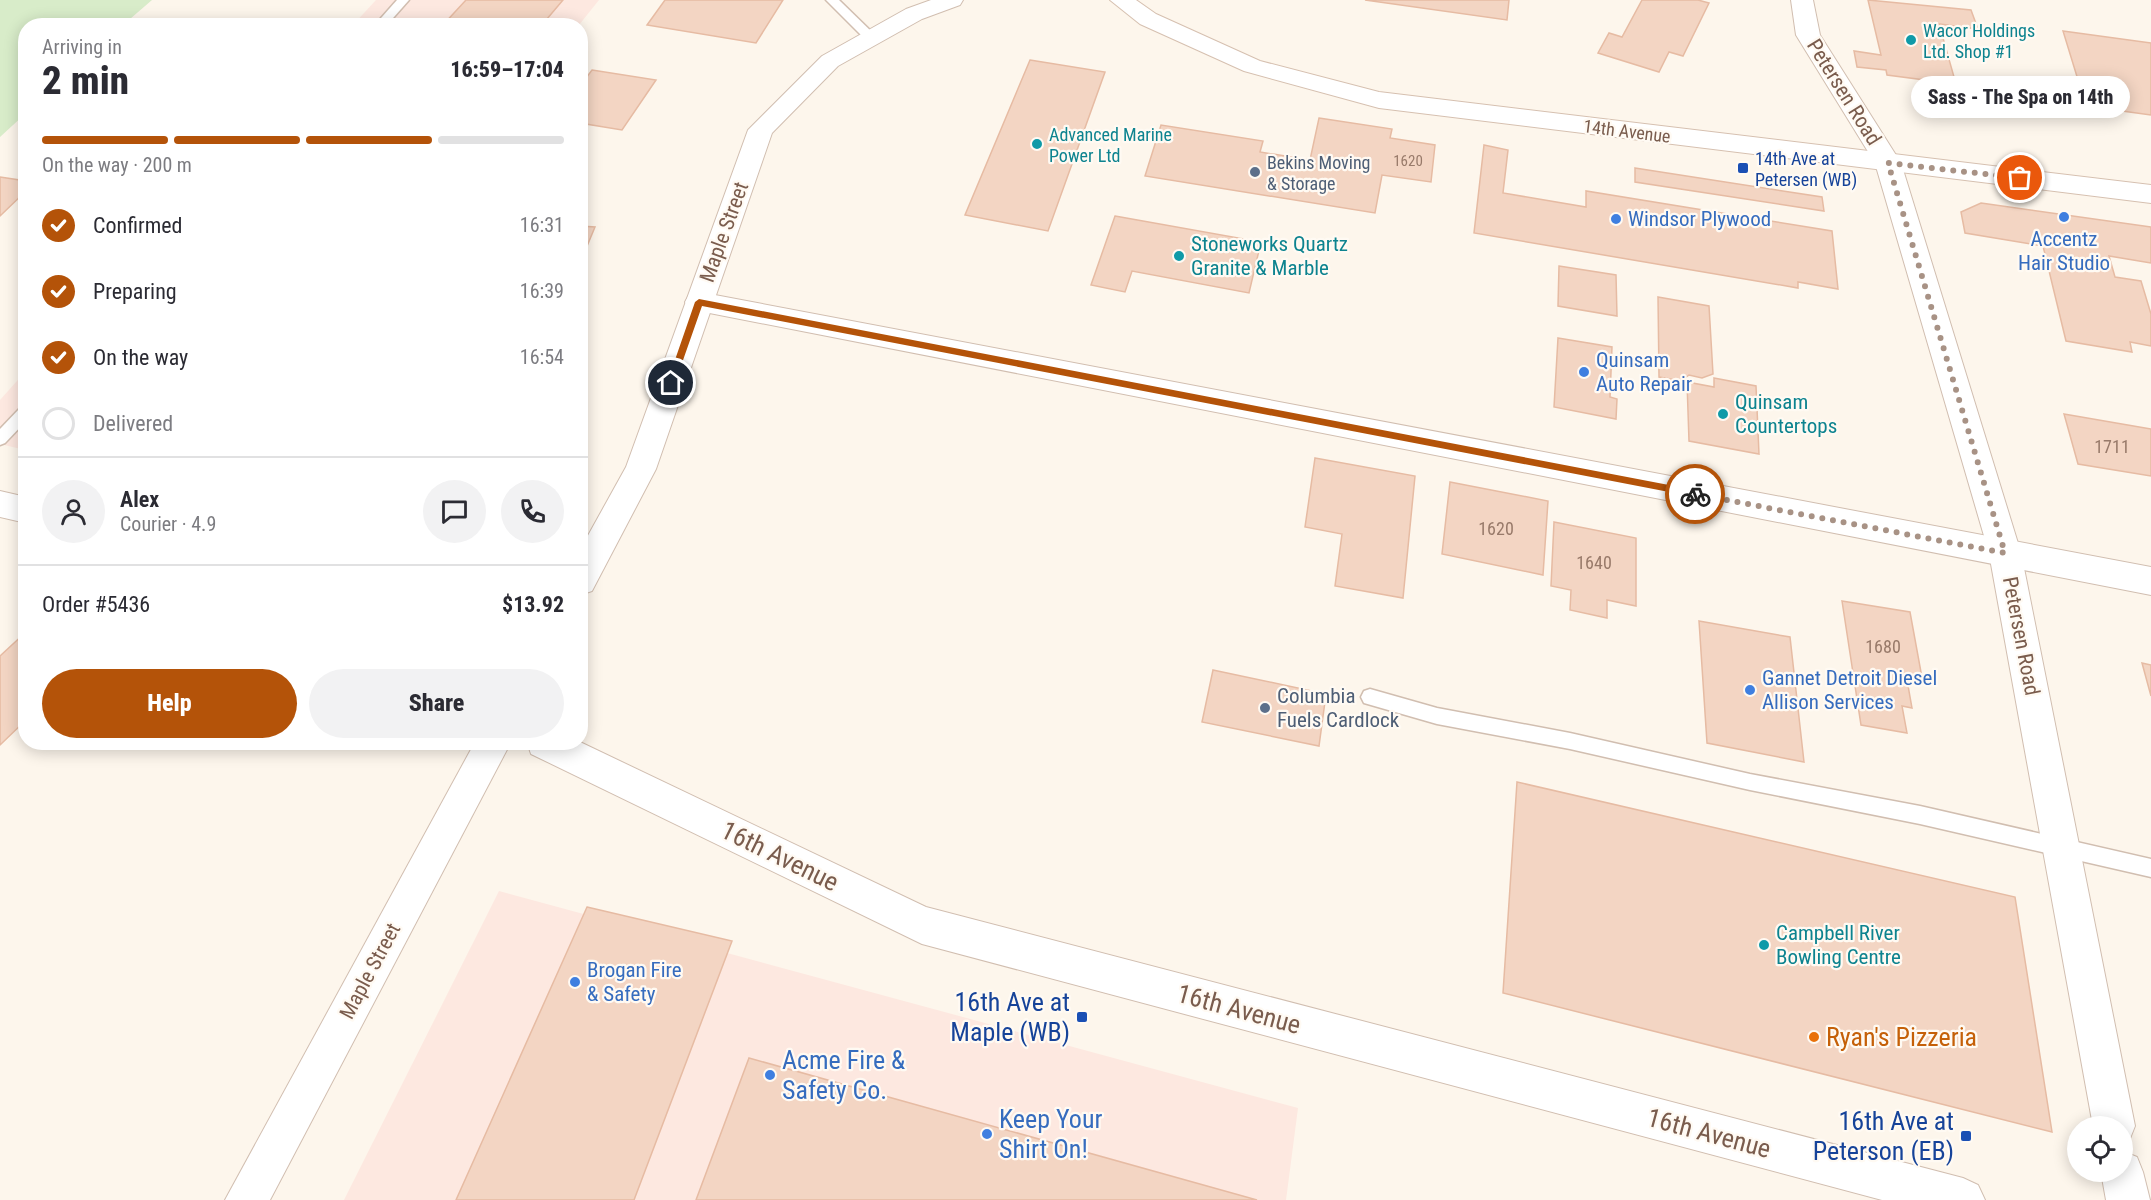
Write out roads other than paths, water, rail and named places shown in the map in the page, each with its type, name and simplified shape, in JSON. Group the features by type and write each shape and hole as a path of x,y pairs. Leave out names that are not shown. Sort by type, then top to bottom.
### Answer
{"street":[{"name":"Maple Street","path":"588,566 641,469 761,130 830,61 914,14 952,0"},
{"name":"14th Avenue","path":"1121,0 1148,19 1252,66 1379,100 2151,194"},
{"name":"Petersen Road","path":"1802,0 1808,35 1888,163 2005,553 2112,1116"},
{"path":"699,302 2151,581"},
{"path":"0,504 18,508"},
{"name":"Maple Street","path":"246,1200 490,750"},
{"name":"16th Avenue","path":"561,750 922,925 1963,1200"},
{"path":"2124,1182 2128,1200"}],"lane":[{"path":"386,18 403,0"},
{"path":"832,0 871,38"},
{"path":"0,439 18,420"},
{"path":"1370,697 1437,716 1570,741 1749,782 1920,814 2151,868"}],"place":[{"name":"Wacor Holdings Ltd. Shop #1","path":"1911,40"},
{"name":"Advanced Marine Power Ltd","path":"1037,144"},
{"name":"14th Ave at Petersen (WB)","path":"1743,168"},
{"name":"Bekins Moving & Storage","path":"1255,172"},
{"name":"Sass - The Spa on 14th","path":"2020,178"},
{"name":"Accentz Hair Studio","path":"2064,217"},
{"name":"Windsor Plywood","path":"1616,219"},
{"name":"Stoneworks Quartz Granite & Marble","path":"1179,256"},
{"name":"Quinsam Auto Repair","path":"1584,372"},
{"name":"Quinsam Countertops","path":"1723,414"},
{"name":"Gannet Detroit Diesel Allison Services","path":"1750,690"},
{"name":"Columbia Fuels Cardlock","path":"1265,708"},
{"name":"Campbell River Bowling Centre","path":"1764,945"},
{"name":"Brogan Fire & Safety","path":"575,982"},
{"name":"16th Ave at Maple (WB)","path":"1082,1017"},
{"name":"Ryan's Pizzeria","path":"1814,1037"},
{"name":"Acme Fire & Safety Co.","path":"770,1075"},
{"name":"Keep Your Shirt On!","path":"987,1134"},
{"name":"16th Ave at Peterson (EB)","path":"1966,1136"}]}
